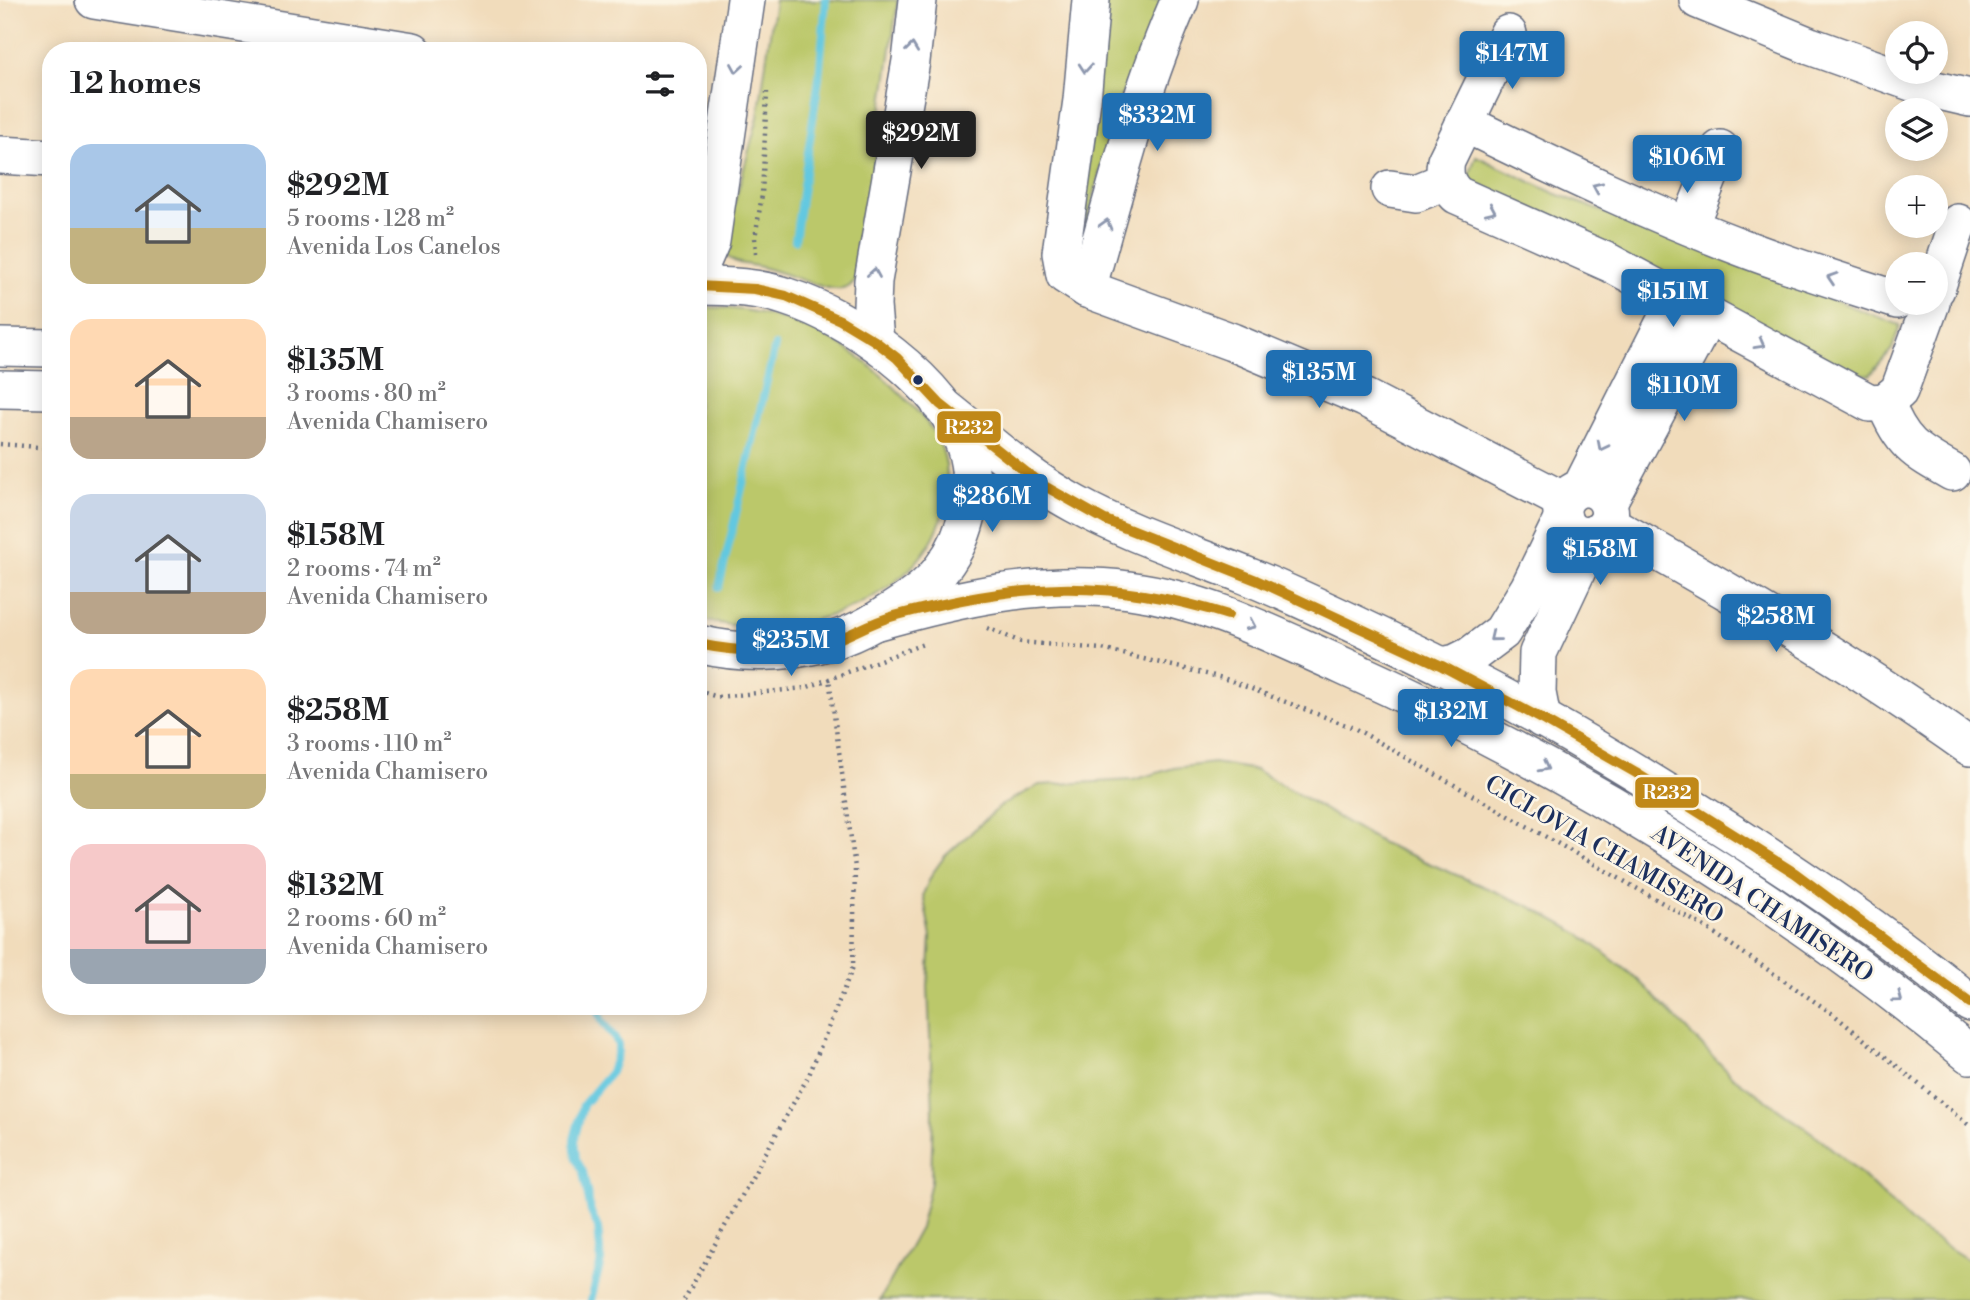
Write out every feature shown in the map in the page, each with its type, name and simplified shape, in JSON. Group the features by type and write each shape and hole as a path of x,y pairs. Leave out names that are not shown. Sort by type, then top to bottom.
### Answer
{"street":[{"path":"94,0 357,42"},
{"path":"707,250 711,241 746,0"},
{"path":"875,341 873,281 911,61 918,0"},
{"path":"1091,0 1082,100 1061,253 1065,275 1087,289 1232,342 1365,398 1586,511 1744,600 1970,747"},
{"path":"1087,289 1129,145 1167,30 1180,0"},
{"path":"1698,0 1810,46 1931,89 1970,98"},
{"path":"1508,34 1446,162 1446,181 1457,195 1598,258 1677,298 1862,400 1885,402 1893,398 1903,383 1917,315"},
{"path":"1464,123 1582,181 1689,226 1752,251 1885,291"},
{"path":"1689,226 1720,149"},
{"path":"0,155 42,157"},
{"path":"1390,189 1416,193 1446,181"},
{"path":"1944,252 1958,223"},
{"path":"707,286 755,289 786,296 840,320 897,358 940,404 956,428 968,458 970,492 965,521 950,556 933,580 874,622 829,642 800,648 770,651 730,650 707,646"},
{"path":"1542,719 1537,693 1538,653 1586,511 1677,298"},
{"path":"1441,666 1470,656 1502,632 1529,588 1586,511 1708,316"},
{"path":"0,347 42,348"},
{"path":"0,388 42,390"},
{"path":"1885,402 1906,442 1952,472"},
{"name":"AVENIDA CHAMISERO","path":"940,404 1041,484 1105,520 1256,580 1441,666 1542,719 1636,773 1795,873 1970,1003"},
{"name":"AVENIDA CHAMISERO","path":"874,622 950,601 996,592 1062,586 1098,587 1160,595 1226,614 1433,706 1605,800 1772,905 1840,953 1970,1055"}],"path":[{"path":"756,254 767,89"},
{"path":"0,444 42,447"},
{"name":"CICLOVIA CHAMISERO","path":"980,625 1021,642 1102,649 1223,678 1354,728 1705,927 1833,1014 1970,1126"},
{"path":"707,694 718,697 806,688 934,640"},
{"path":"684,1300 809,1075 853,967 855,868 829,680 829,642"}],"green space":[{"path":"775,0 898,0 858,275 852,284 845,288 824,287 766,268 736,262 726,255 725,251 725,238 758,117"},
{"path":"1105,0 1165,0 1116,107 1084,236 1089,152"},
{"path":"1476,156 1554,193 1900,325 1892,349 1870,375 1845,372 1468,179"},
{"path":"707,307 729,308 786,320 837,342 883,377 912,405 931,428 941,446 946,465 945,503 934,536 914,564 888,587 856,605 822,618 786,625 744,627 707,621"},
{"path":"1214,763 1256,770 1384,844 1529,906 1580,934 1637,979 1731,1075 1818,1137 1917,1228 1970,1261 1970,1300 880,1300 920,1228 931,1182 933,1112 928,986 931,937 923,894 932,874 945,856 1003,804 1039,785 1133,780 1174,768"}],"waterway":[{"path":"795,240 819,78 826,0"},
{"path":"719,587 775,346"},
{"path":"591,1300 601,1261 598,1228 591,1212 583,1172 576,1159 574,1140 583,1105 611,1072 618,1051 618,1043 600,1015"}],"transit line":[{"name":"R232","path":"707,286 755,289 786,296 840,320 897,358 940,404 1041,484 1105,520 1256,580 1442,666 1542,719 1636,773 1795,873 1970,1003"},
{"name":"R232","path":"707,645 748,651 797,649 830,642 886,619 938,605 1021,591 1061,589 1142,594 1228,615"}]}
